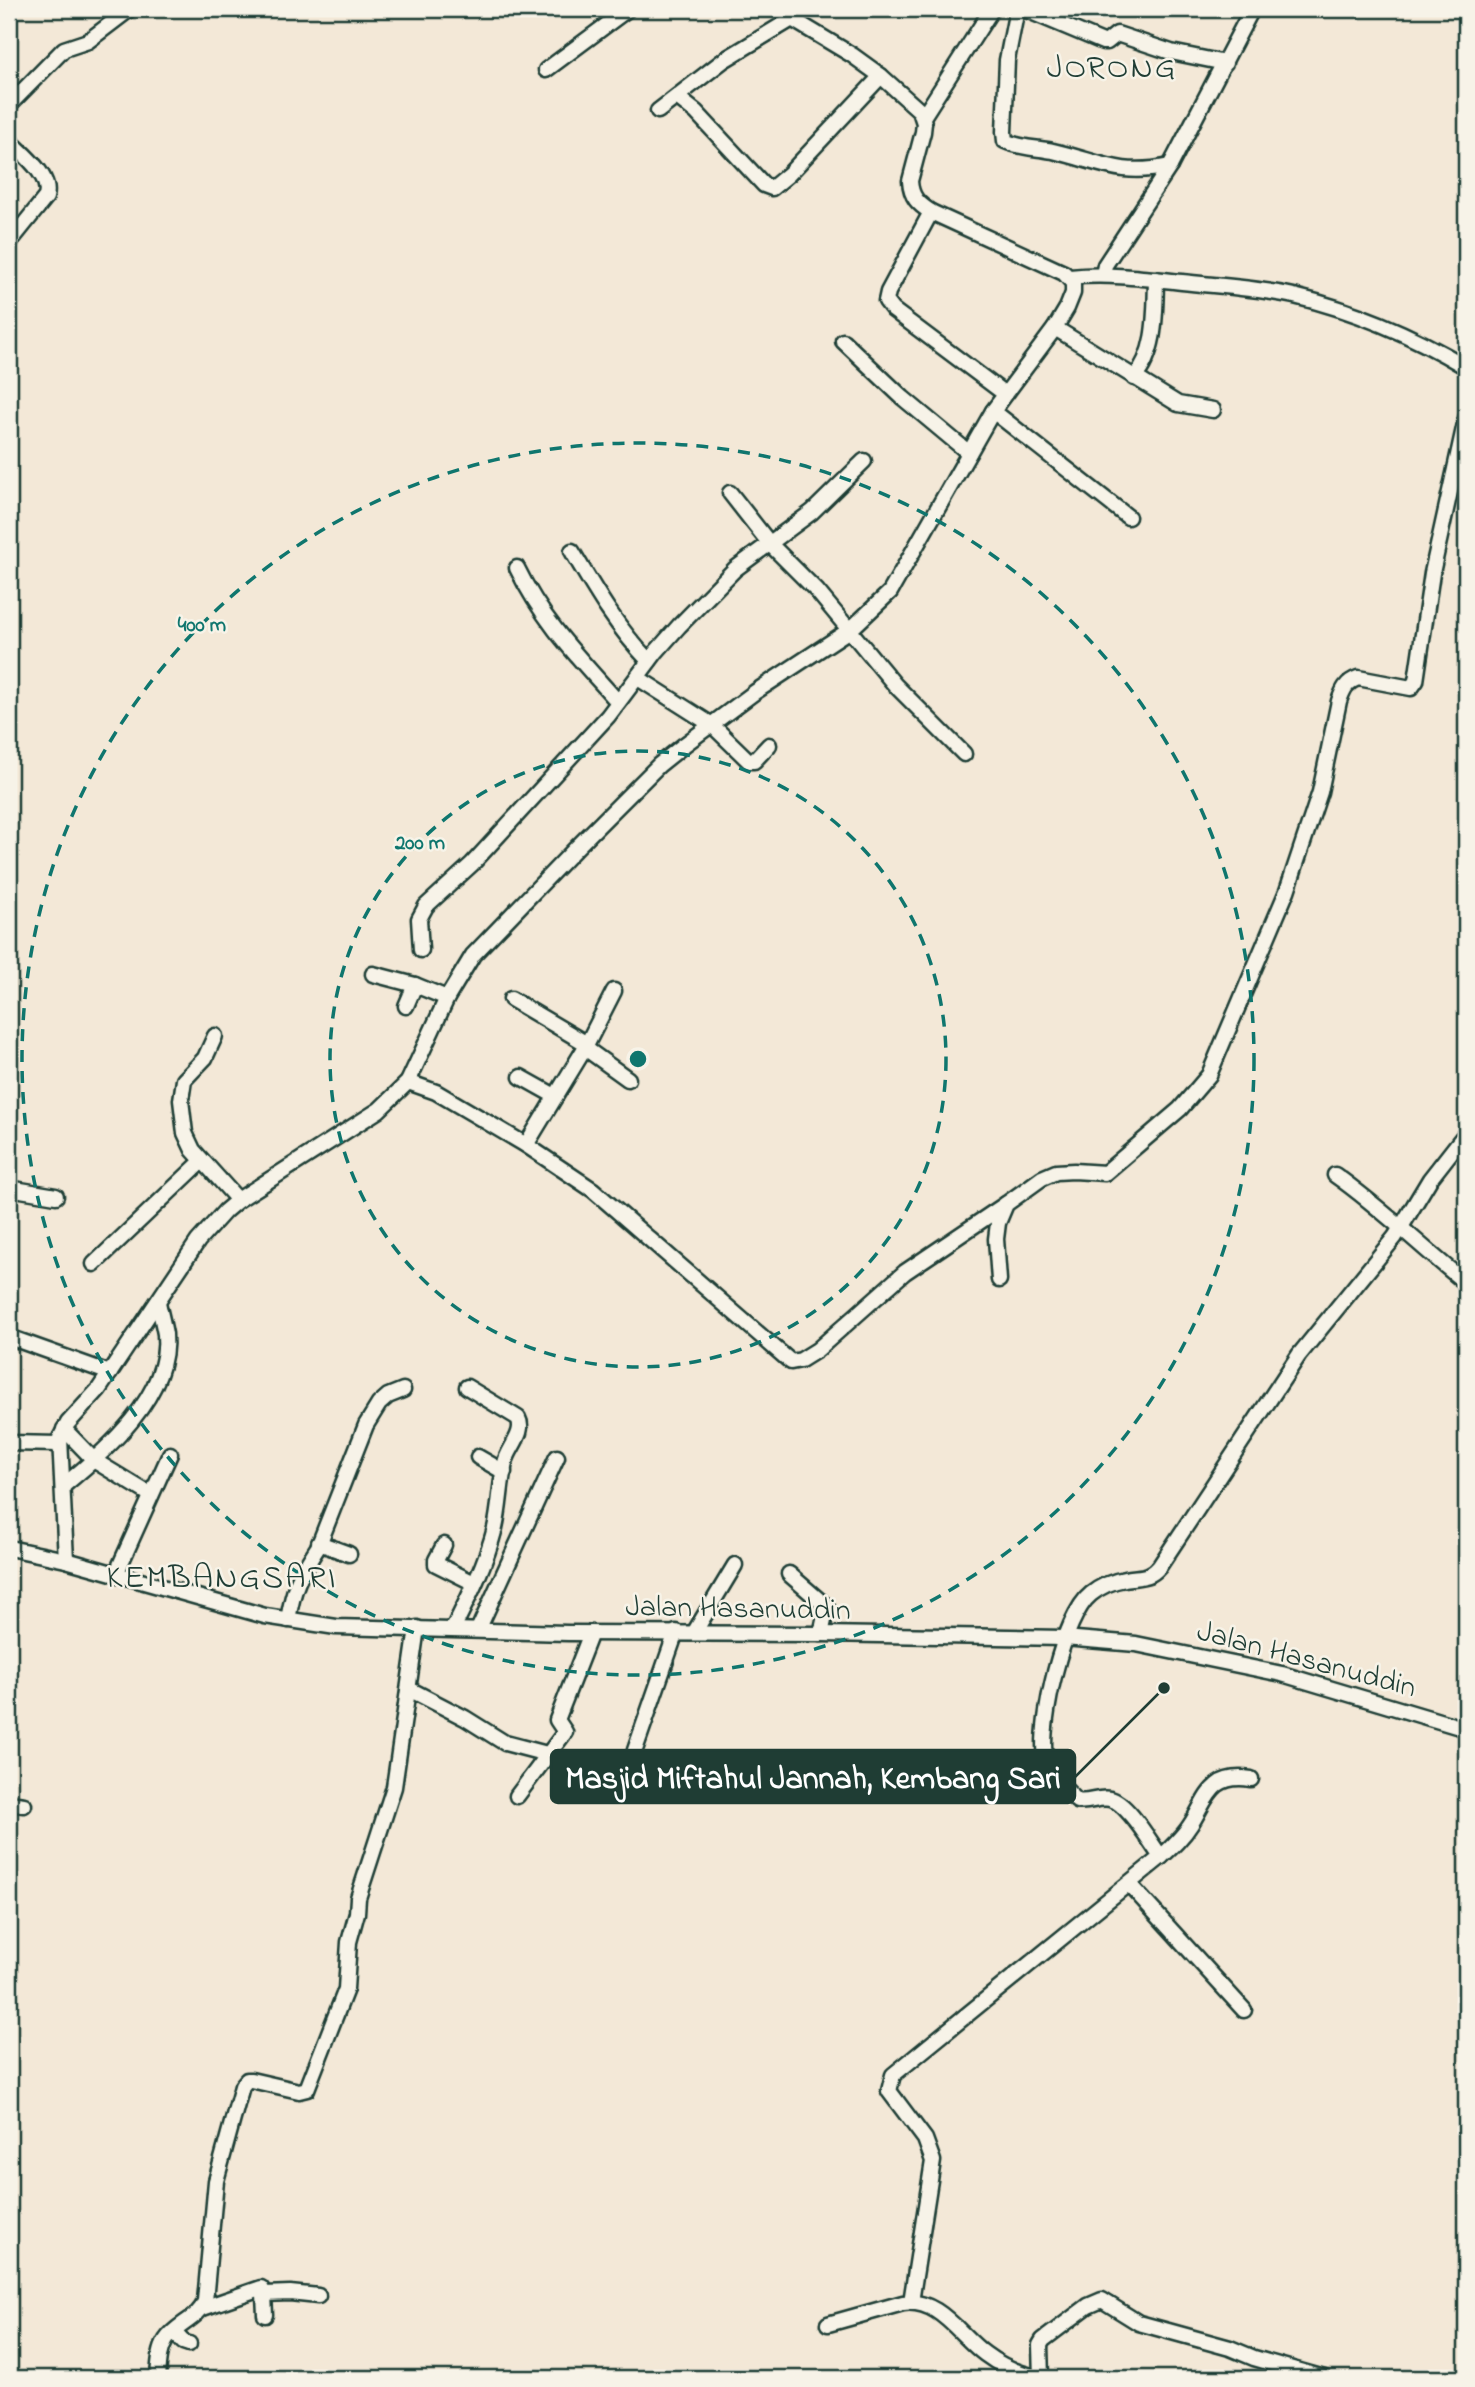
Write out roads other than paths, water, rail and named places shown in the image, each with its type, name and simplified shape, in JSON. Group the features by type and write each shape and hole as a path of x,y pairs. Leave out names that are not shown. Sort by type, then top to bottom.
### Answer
{"street":[{"path":"9,105 64,49 88,40 131,9"},
{"path":"546,71 628,9"},
{"path":"923,117 992,9"},
{"path":"1017,9 1007,60 1003,132 1005,141 1118,170 1146,171 1170,166"},
{"path":"1024,9 1103,41 1107,42 1117,34 1171,52 1225,63"},
{"path":"1103,275 1105,265 1170,166 1252,9"},
{"path":"66,1560 59,1444 64,1429 110,1373 198,1241 239,1200 379,1110 408,1082 447,998 481,946 659,765 755,692 848,631 877,605 897,582 993,411 1055,328 1073,293 1070,277 1052,266 931,212 916,202 910,190 910,181 923,132 923,117 916,106 852,55 787,14 658,111"},
{"path":"677,97 696,111 764,186 772,188 789,174 881,76"},
{"path":"9,140 43,176 48,190 46,197 9,243"},
{"path":"931,212 890,287 886,301 893,310 1005,394"},
{"path":"1070,277 1103,275 1156,279 1296,296 1424,343 1466,367"},
{"path":"1134,378 1145,366 1152,340 1156,279"},
{"path":"1055,328 1178,404 1213,410"},
{"path":"844,341 902,398 969,453"},
{"path":"993,411 1128,517"},
{"path":"408,1082 436,1092 526,1145 593,1190 792,1362 806,1358 905,1272 1042,1178 1056,1172 1105,1173 1180,1109 1209,1075 1287,891 1320,792 1344,688 1350,681 1358,678 1411,688 1416,681 1432,573 1466,419"},
{"path":"421,950 419,919 426,906 472,864 618,702 679,626 735,569 812,512 864,461"},
{"path":"730,493 770,544 817,591 895,685 964,754"},
{"path":"572,551 628,640 649,661"},
{"path":"517,568 532,600 555,631 618,702"},
{"path":"638,678 712,725 749,761 754,761 769,745"},
{"path":"373,974 415,985 447,998"},
{"path":"406,1006 415,985"},
{"path":"526,1145 586,1046 614,991"},
{"path":"511,999 586,1046 628,1079"},
{"path":"215,1036 205,1058 184,1080 181,1100 187,1140 202,1161 239,1200"},
{"path":"520,1077 555,1097"},
{"path":"1161,1857 1117,1801 1105,1798 1077,1801 1056,1778 1046,1762 1045,1745 1051,1696 1065,1639 1077,1609 1093,1593 1112,1582 1148,1577 1154,1573 1201,1507 1299,1355 1401,1227 1430,1180 1464,1142"},
{"path":"94,1264 202,1161"},
{"path":"1335,1175 1373,1202 1466,1283"},
{"path":"9,1188 56,1196"},
{"path":"999,1280 996,1239 1006,1204"},
{"path":"63,1486 95,1461 128,1426 150,1392 162,1365 165,1336 158,1302"},
{"path":"9,1337 110,1373"},
{"path":"453,1629 495,1530 503,1472 507,1456 520,1433 521,1424 518,1418 467,1387"},
{"path":"288,1620 295,1585 320,1543 366,1425 379,1404 388,1396 403,1390"},
{"path":"64,1429 95,1461 151,1495"},
{"path":"9,1443 59,1444"},
{"path":"116,1574 170,1454"},
{"path":"478,1457 503,1472"},
{"path":"478,1630 557,1457"},
{"path":"320,1543 349,1554"},
{"path":"444,1545 436,1564 474,1583"},
{"name":"Jalan Hasanuddin","path":"9,1548 66,1560 265,1616 336,1627 1065,1639 1136,1644 1244,1665 1333,1688 1466,1729"},
{"path":"694,1633 735,1566"},
{"path":"789,1574 827,1606 825,1634"},
{"path":"203,2308 208,2292 216,2181 242,2086 247,2080 255,2080 299,2091 307,2090 346,1989 350,1936 361,1891 394,1787 417,1628"},
{"path":"634,1758 676,1632"},
{"path":"516,1796 565,1732 557,1720 591,1633"},
{"path":"409,1689 465,1718 505,1743 547,1754"},
{"path":"911,2302 933,2161 925,2139 889,2091 893,2075 1161,1857 1186,1831 1210,1790 1226,1780 1251,1779"},
{"path":"1129,1884 1244,2010"},
{"path":"158,2378 162,2350 174,2332 203,2308 261,2288 265,2315"},
{"path":"264,2294 290,2292 318,2296"},
{"path":"828,2324 911,2302 936,2309 985,2355 1003,2367 1041,2378 1040,2345 1043,2340 1088,2306 1102,2300 1139,2323 1324,2378"},
{"path":"174,2332 183,2342 189,2344"}],"place":[{"name":"Masjid Miftahul Jannah, Kembang Sari","path":"1164,1688"}],"district":[{"name":"JORONG","path":"1112,65"},
{"name":"KEMBANGSARI","path":"222,1575"}]}
